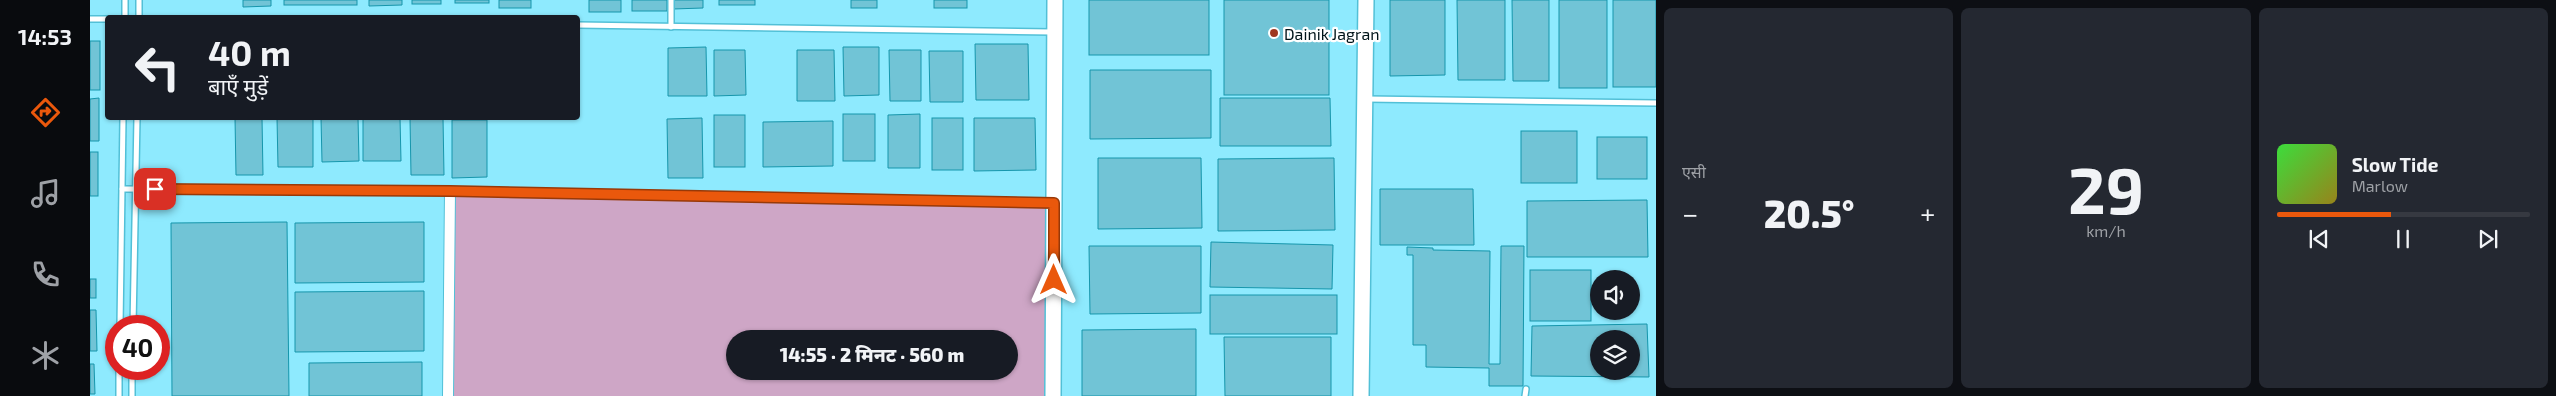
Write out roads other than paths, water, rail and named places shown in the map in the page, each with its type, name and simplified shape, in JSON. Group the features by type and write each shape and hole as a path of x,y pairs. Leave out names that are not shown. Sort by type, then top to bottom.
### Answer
{"street":[{"path":"1053,396 1055,0"},
{"path":"1361,396 1366,0"},
{"path":"448,396 450,191"}],"lane":[{"path":"124,15 125,0"},
{"path":"139,0 139,15"},
{"path":"671,0 672,27"},
{"path":"90,19 105,19"},
{"path":"580,25 1055,32"},
{"path":"1365,99 1656,103"},
{"path":"120,315 123,120"},
{"path":"133,315 137,120"},
{"path":"122,189 450,191 1054,203"},
{"path":"119,380 119,396"},
{"path":"132,380 132,396"},
{"path":"1525,396 1526,389"}],"place":[{"name":"Dainik Jagran","path":"1274,33"}]}
